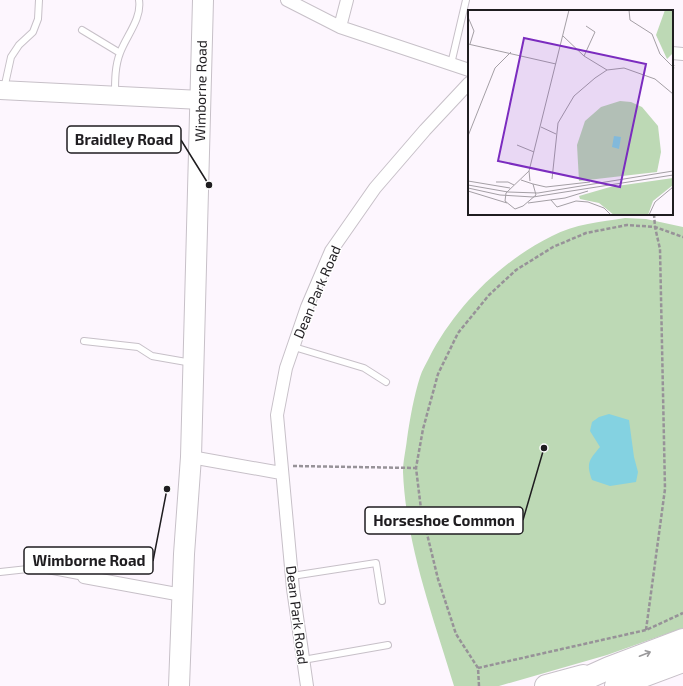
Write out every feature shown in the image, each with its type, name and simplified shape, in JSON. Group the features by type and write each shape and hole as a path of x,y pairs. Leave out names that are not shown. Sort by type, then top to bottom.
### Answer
{"highway":[{"path":"546,686 612,677 683,640"},
{"path":"569,686 683,661"}],"main road":[{"name":"Wimborne Road","path":"178,686 191,457 203,0"}],"street":[{"path":"287,0 340,27 468,70"},
{"path":"340,27 347,0"},
{"path":"673,53 683,54"},
{"name":"Dean Park Road","path":"307,686 292,576 277,415 286,368 307,307 331,251 375,188 425,130 468,84"},
{"path":"2,90 201,100"},
{"path":"191,457 281,469"},
{"path":"84,577 182,595"}],"lane":[{"path":"2,90 11,57 19,45 33,32 38,19 39,0"},
{"path":"115,95 115,78 120,53 139,14 139,0"},
{"path":"451,64 466,0"},
{"path":"82,30 120,53"},
{"path":"84,341 138,347 152,356 193,363"},
{"path":"294,347 364,368 386,382"},
{"path":"292,576 376,563 382,601"},
{"path":"0,572 38,568 84,577"},
{"path":"303,660 388,645"}],"path":[{"path":"646,630 665,489 660,249 654,215"},
{"path":"480,686 478,668 456,634 438,579 421,509 416,468 423,429 438,374 458,333 489,295 516,270 553,247 580,236 627,225 655,227 683,237"},
{"path":"281,469 416,468"},
{"path":"478,668 646,630 683,613"}],"green space":[{"path":"625,218 646,219 683,227 683,628 607,655 499,686 454,686 429,607 409,526 405,499 403,472 404,459 412,407 421,374 440,339 452,321 481,287 515,258 533,246 560,232 588,224"}],"water":[{"path":"609,414 629,420 634,457 638,472 636,482 610,486 592,480 589,466 593,455 600,447 590,431 592,422 599,417"}],"place":[{"name":"Braidley Road","path":"209,185"},
{"name":"Horseshoe Common","path":"544,448"},
{"name":"Wimborne Road","path":"167,489"}]}
